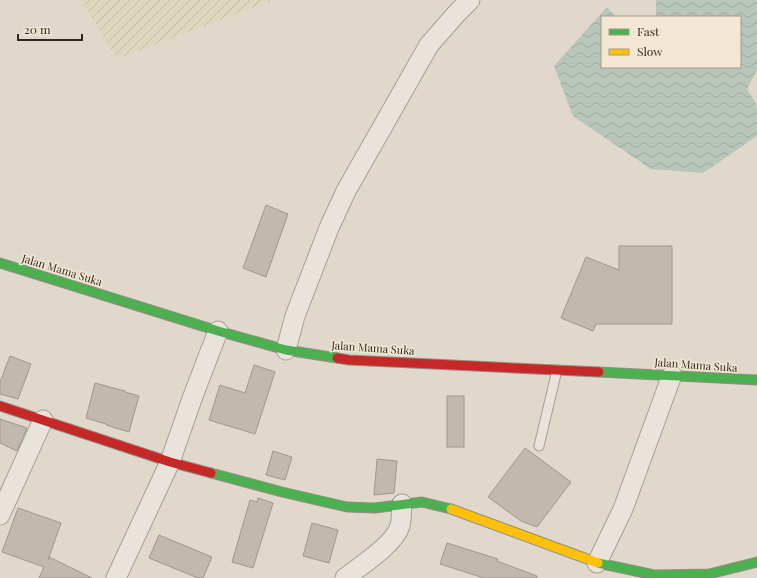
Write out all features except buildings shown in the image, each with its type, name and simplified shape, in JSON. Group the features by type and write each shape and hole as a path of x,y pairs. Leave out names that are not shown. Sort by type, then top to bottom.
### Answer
{"street":[{"path":"286,350 295,316 329,228 346,191 429,45 470,0"},
{"name":"Jalan Mama Suka","path":"0,263 218,331 286,350 349,360 757,380"},
{"path":"116,578 170,462 218,331"},
{"path":"597,563 623,509 672,375"},
{"path":"0,406 170,462 282,492 347,507 375,508 422,502 452,509 597,563 654,575 709,574 757,562"},
{"path":"0,515 43,420"},
{"path":"344,578 390,541 400,526 402,504"}],"lane":[{"path":"539,446 557,369"}],"shaded area":[{"path":"81,0 273,0 117,59"}],"water":[{"path":"656,0 757,0 757,70 747,89 757,105 757,136 703,173 651,169 573,116 554,66 607,7 615,16 601,16 601,68 741,68 741,16 656,16"}],"traffic: fast":[{"path":"0,263 218,331 286,350 337,358"},
{"path":"599,372 757,380"},
{"path":"211,473 282,492 347,507 375,508 422,502 451,509"},
{"path":"598,563 654,575 709,574 757,562"}],"traffic: slow":[{"path":"451,509 598,563"}],"traffic: jam":[{"path":"337,358 349,360 599,372"},
{"path":"0,406 170,462 211,473"}]}
